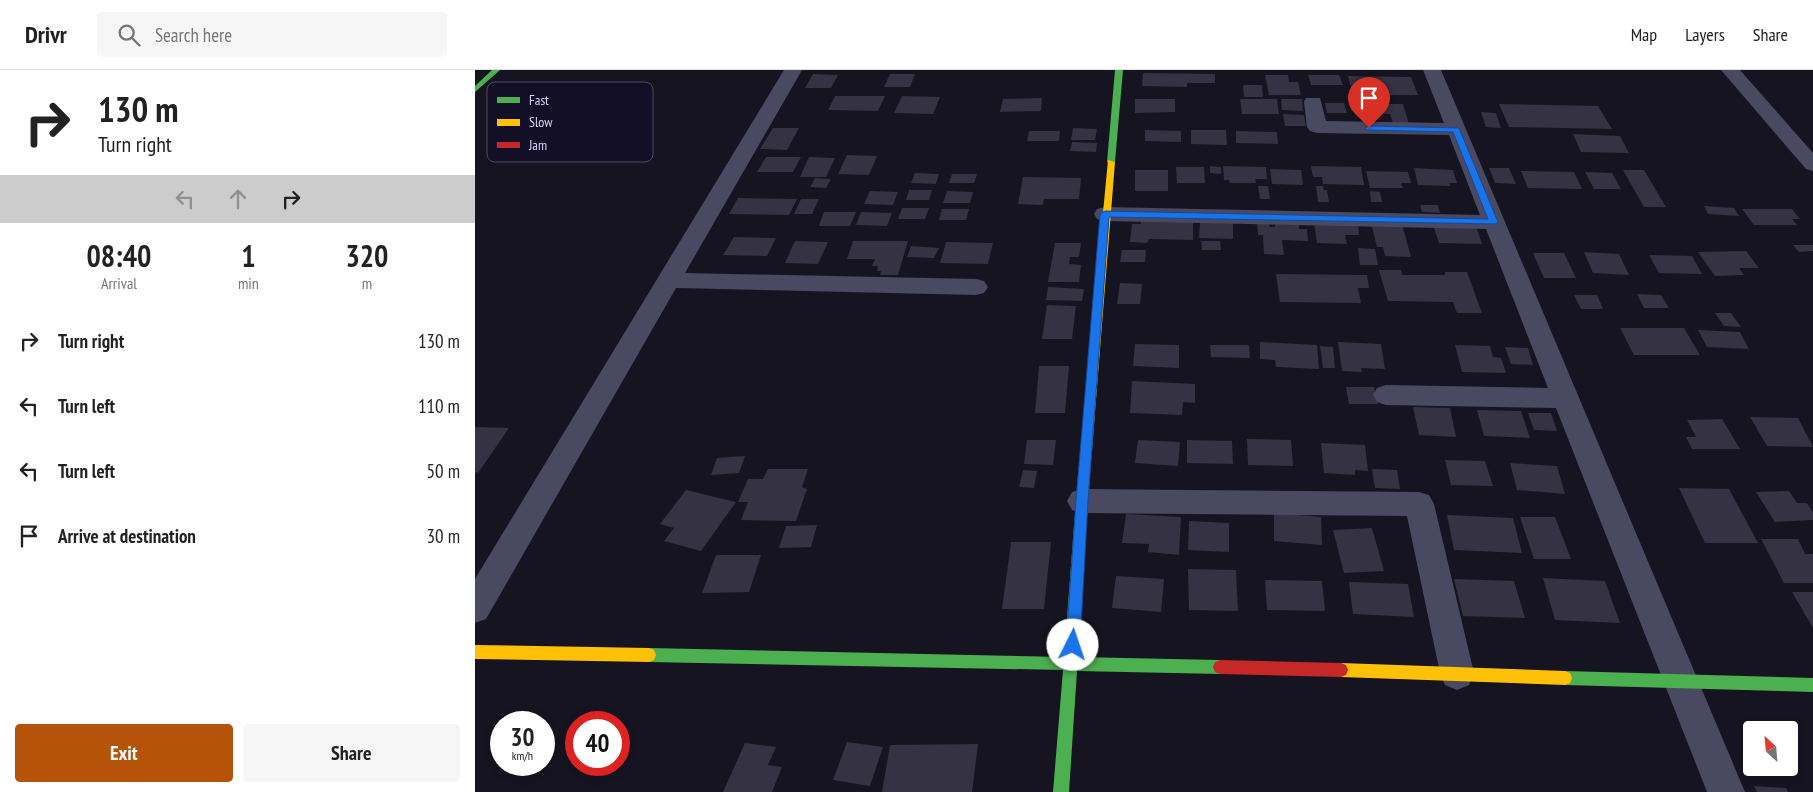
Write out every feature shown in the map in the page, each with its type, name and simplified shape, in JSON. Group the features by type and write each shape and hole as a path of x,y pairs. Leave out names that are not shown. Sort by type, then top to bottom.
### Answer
{"street":[{"path":"475,90 496,70"},
{"path":"475,608 793,70"},
{"path":"1061,792 1105,214 1119,70"},
{"path":"1432,70 1725,792"},
{"path":"1730,70 1813,165"},
{"path":"1313,102 1317,127 1456,129"},
{"path":"1105,214 1494,222"},
{"path":"669,280 976,287"},
{"path":"1386,395 1565,398"},
{"path":"1082,501 1419,504 1457,673"},
{"path":"475,652 1072,663 1457,673 1682,683 1813,685"}],"building":[{"path":"1143,73 1215,74 1215,83 1187,83 1187,87 1142,86"},
{"path":"813,74 838,75 831,88 805,88"},
{"path":"890,74 915,74 910,87 884,87"},
{"path":"1265,75 1288,75 1289,82 1298,82 1301,95 1269,95"},
{"path":"1308,75 1339,75 1343,85 1311,85"},
{"path":"1348,76 1411,77 1418,95 1386,95 1385,91 1375,91 1372,88 1351,88"},
{"path":"1243,85 1262,85 1263,97 1244,97"},
{"path":"835,96 885,96 878,111 828,110"},
{"path":"902,96 940,97 933,114 894,113"},
{"path":"1042,98 1041,111 1000,112 1003,99"},
{"path":"1135,99 1175,99 1175,112 1135,113"},
{"path":"1240,99 1277,99 1279,114 1242,114"},
{"path":"1281,99 1302,99 1303,111 1282,110"},
{"path":"1325,103 1344,103 1347,113 1327,113"},
{"path":"1379,104 1403,104 1409,124 1393,123 1390,114 1381,114"},
{"path":"1499,104 1598,106 1612,129 1509,127"},
{"path":"1481,112 1496,113 1501,128 1486,127"},
{"path":"1283,114 1304,115 1306,126 1285,126"},
{"path":"773,128 799,128 787,150 760,149"},
{"path":"1073,128 1097,129 1095,140 1071,140"},
{"path":"1145,130 1181,131 1181,142 1145,141"},
{"path":"1191,130 1226,130 1227,145 1191,144"},
{"path":"1029,131 1060,131 1059,141 1027,141"},
{"path":"1236,131 1277,132 1278,144 1236,143"},
{"path":"1573,134 1620,136 1629,153 1581,152"},
{"path":"1072,142 1097,143 1096,152 1070,151"},
{"path":"847,155 877,156 869,175 838,174"},
{"path":"766,157 801,157 793,172 757,172"},
{"path":"809,157 835,158 826,177 800,177"},
{"path":"1210,166 1221,167 1221,174 1210,173"},
{"path":"1223,166 1266,167 1267,179 1255,179 1256,183 1230,183 1229,180 1224,180"},
{"path":"1311,166 1361,167 1364,185 1323,184 1322,177 1313,177"},
{"path":"1176,167 1204,167 1205,183 1177,183"},
{"path":"1414,168 1453,170 1457,183 1449,183 1451,186 1418,185"},
{"path":"1489,168 1509,168 1516,184 1495,183"},
{"path":"1270,169 1301,170 1303,185 1272,184"},
{"path":"1135,170 1168,170 1168,191 1135,191"},
{"path":"1623,170 1644,170 1666,207 1644,207"},
{"path":"1366,171 1408,172 1411,183 1401,183 1403,188 1370,188"},
{"path":"1521,171 1574,172 1582,189 1528,188"},
{"path":"1585,172 1612,173 1621,189 1594,189"},
{"path":"915,173 939,174 936,184 911,183"},
{"path":"952,174 977,174 974,183 949,183"},
{"path":"1023,177 1081,178 1079,199 1044,199 1043,205 1018,204"},
{"path":"815,178 831,179 826,188 810,187"},
{"path":"1258,186 1268,186 1270,199 1260,199"},
{"path":"1316,186 1323,186 1324,190 1327,190 1329,202 1318,202"},
{"path":"909,190 932,190 929,200 906,200"},
{"path":"870,191 898,192 893,205 864,204"},
{"path":"947,191 973,192 970,203 943,203"},
{"path":"1370,191 1380,192 1382,202 1371,202"},
{"path":"738,198 797,199 789,215 729,214"},
{"path":"801,199 819,199 812,214 794,214"},
{"path":"1420,205 1438,205 1440,213 1422,212"},
{"path":"1704,206 1734,208 1739,216 1708,214"},
{"path":"902,208 929,208 925,219 898,219"},
{"path":"942,209 969,209 966,220 939,220"},
{"path":"1742,209 1792,209 1800,219 1792,219 1797,225 1754,225"},
{"path":"824,212 856,212 850,226 819,226"},
{"path":"861,212 892,213 887,226 856,225"},
{"path":"1141,220 1193,222 1193,240 1149,239 1147,243 1130,242 1132,224 1141,224"},
{"path":"1200,221 1233,222 1233,239 1199,238"},
{"path":"1257,223 1269,224 1270,227 1275,227 1275,224 1299,225 1299,229 1307,229 1308,241 1282,240 1284,255 1264,254 1263,235 1258,235"},
{"path":"1314,223 1358,225 1359,235 1345,235 1347,244 1317,243"},
{"path":"1371,223 1402,224 1411,257 1385,256 1383,247 1377,247"},
{"path":"1433,225 1476,226 1482,244 1439,243"},
{"path":"734,237 776,238 767,256 723,255"},
{"path":"795,241 828,242 818,264 785,263"},
{"path":"853,241 908,241 898,275 880,275 881,271 877,271 878,266 872,266 875,259 847,259"},
{"path":"1201,241 1220,241 1221,250 1202,250"},
{"path":"946,242 993,243 988,264 940,263"},
{"path":"1055,243 1081,243 1079,257 1070,257 1069,264 1081,265 1079,282 1048,282"},
{"path":"1793,245 1813,245 1813,251 1799,252"},
{"path":"911,246 939,248 934,258 907,257"},
{"path":"1358,248 1375,249 1378,265 1360,265"},
{"path":"1122,250 1146,250 1145,262 1120,262"},
{"path":"1746,251 1759,268 1739,268 1744,275 1715,276 1698,252"},
{"path":"1584,252 1619,254 1629,275 1593,273"},
{"path":"1533,253 1564,253 1576,278 1544,278"},
{"path":"1649,255 1692,256 1702,274 1659,273"},
{"path":"1379,270 1401,270 1402,275 1445,275 1445,272 1467,272 1482,313 1457,313 1453,302 1388,301"},
{"path":"1276,274 1367,275 1369,288 1358,288 1361,303 1280,302"},
{"path":"1120,283 1142,284 1140,304 1117,304"},
{"path":"1048,287 1084,289 1082,301 1046,300"},
{"path":"1637,294 1661,295 1669,308 1644,308"},
{"path":"1574,295 1597,295 1603,309 1581,309"},
{"path":"1047,305 1076,306 1072,339 1042,339"},
{"path":"1715,313 1731,313 1741,327 1724,326"},
{"path":"1620,328 1684,328 1700,355 1634,355"},
{"path":"1698,330 1740,332 1749,349 1707,347"},
{"path":"1260,342 1317,345 1319,369 1276,367 1275,360 1260,359"},
{"path":"1338,342 1381,344 1385,369 1361,368 1362,372 1342,371"},
{"path":"1135,344 1179,345 1179,368 1133,366"},
{"path":"1210,345 1249,345 1250,358 1211,357"},
{"path":"1455,345 1490,346 1493,357 1501,358 1506,373 1462,372"},
{"path":"1320,346 1333,347 1335,368 1323,368"},
{"path":"1505,347 1528,348 1533,365 1511,364"},
{"path":"1039,366 1069,366 1065,413 1035,413"},
{"path":"1132,381 1195,384 1195,403 1183,402 1182,415 1130,413"},
{"path":"1346,387 1374,387 1378,404 1349,404"},
{"path":"1413,407 1450,408 1456,437 1419,435"},
{"path":"1477,410 1521,411 1530,438 1484,436"},
{"path":"1528,413 1551,413 1557,431 1534,430"},
{"path":"1750,417 1798,418 1813,447 1767,446"},
{"path":"1722,419 1740,449 1692,449 1686,437 1696,437 1687,420"},
{"path":"475,427 509,428 478,473 475,472"},
{"path":"1247,439 1291,440 1293,466 1248,465"},
{"path":"1027,440 1056,440 1053,465 1024,464"},
{"path":"1138,440 1180,442 1178,466 1135,463"},
{"path":"1187,440 1232,441 1233,464 1187,463"},
{"path":"1321,443 1365,445 1368,471 1355,470 1355,475 1324,473"},
{"path":"745,456 739,473 711,475 717,458"},
{"path":"1445,460 1485,461 1493,486 1451,485"},
{"path":"1510,463 1557,466 1565,494 1517,490"},
{"path":"768,469 808,469 802,487 807,489 796,521 741,520 748,502 738,502 748,479 763,479"},
{"path":"1372,469 1397,470 1400,489 1375,488"},
{"path":"1023,470 1037,471 1034,488 1019,487"},
{"path":"1679,488 1729,489 1758,543 1705,543"},
{"path":"686,490 736,502 701,551 664,541 674,528 660,524"},
{"path":"1789,491 1797,503 1807,503 1813,512 1813,520 1775,522 1756,492"},
{"path":"1274,513 1321,517 1322,545 1274,541"},
{"path":"1126,514 1181,517 1179,555 1148,552 1149,544 1122,543"},
{"path":"1447,515 1513,518 1522,553 1454,550"},
{"path":"1520,517 1555,517 1571,559 1534,559"},
{"path":"1189,521 1229,523 1229,552 1188,550"},
{"path":"817,525 811,547 779,548 786,526"},
{"path":"1372,528 1384,571 1344,573 1333,530"},
{"path":"1761,539 1798,539 1805,554 1813,554 1813,583 1784,583"},
{"path":"1011,542 1051,542 1044,609 1002,609"},
{"path":"716,555 761,555 749,592 702,593"},
{"path":"1188,569 1236,570 1238,611 1189,610"},
{"path":"1116,576 1164,579 1161,612 1112,608"},
{"path":"1543,578 1605,581 1620,623 1555,620"},
{"path":"1454,579 1514,581 1525,618 1463,616"},
{"path":"1265,580 1322,581 1325,611 1267,610"},
{"path":"1349,582 1408,584 1414,617 1353,614"},
{"path":"1792,592 1813,592 1813,628"},
{"path":"847,742 883,747 870,786 833,780"},
{"path":"745,743 776,747 768,765 782,767 772,792 723,792"},
{"path":"978,744 972,792 882,792 890,745"},
{"path":"1754,786 1786,788 1788,792 1757,792"}],"traffic: fast":[{"path":"475,90 496,70"},
{"path":"1111,162 1119,70"},
{"path":"1061,792 1083,487"},
{"path":"649,655 1220,667"},
{"path":"1565,678 1813,685"}],"traffic: slow":[{"path":"1083,487 1111,162"},
{"path":"475,652 649,655"},
{"path":"1341,670 1565,678"}],"traffic: jam":[{"path":"1220,667 1341,670"}],"route":[{"path":"1073,645 1082,501 1105,214 1494,222 1456,129 1369,128"}]}
